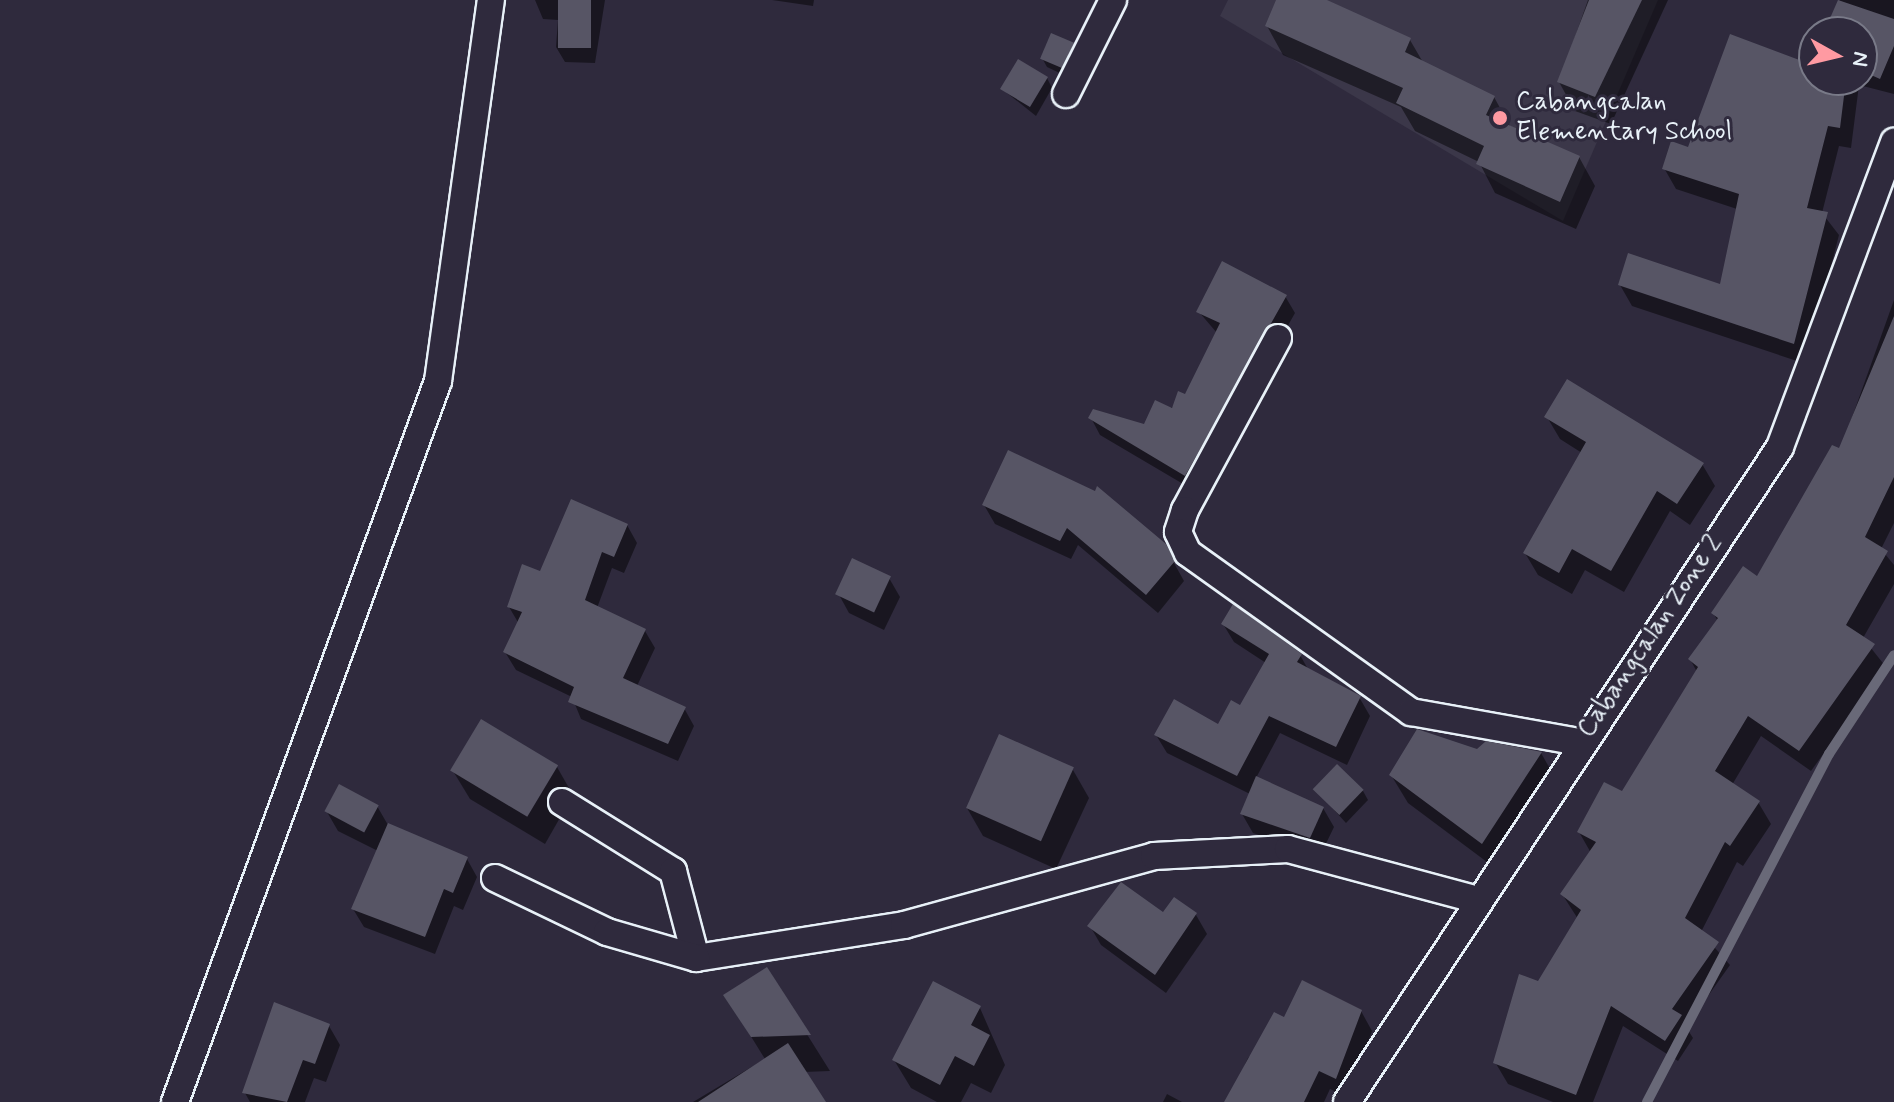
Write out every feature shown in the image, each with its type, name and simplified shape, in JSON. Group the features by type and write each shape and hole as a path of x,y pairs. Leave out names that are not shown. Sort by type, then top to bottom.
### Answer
{"street":[{"path":"175,1102 438,381 491,0"},
{"path":"1066,94 1113,0"},
{"name":"Cabangcalan Zone 2","path":"1347,1102 1580,742 1780,447 1894,142"},
{"path":"1278,338 1185,510 1178,532 1188,553 1411,712 1580,742"},
{"path":"562,802 673,871 696,958"},
{"path":"495,878 607,932 696,958 904,925 1154,856 1288,849 1478,900"}],"shaded area":[{"name":"Cabangcalan Elementary School","path":"1228,0 1658,0 1563,221 1220,16"}],"building":[{"path":"558,0 591,0 591,48 558,48"},
{"path":"1276,0 1327,0 1411,38 1405,52 1495,96 1486,115 1580,156 1560,202 1476,164 1484,146 1396,103 1403,88 1265,26"},
{"path":"1589,0 1642,0 1595,97 1557,82"},
{"path":"1838,0 1894,19 1894,46 1880,79 1878,16 1831,16"},
{"path":"1051,33 1074,43 1063,69 1040,59"},
{"path":"1730,34 1798,60 1798,96 1844,96 1840,128 1828,126 1807,208 1828,212 1794,344 1618,285 1628,253 1720,284 1739,194 1662,169 1671,141 1688,147"},
{"path":"1018,59 1048,77 1030,107 1000,89"},
{"path":"1222,261 1287,295 1185,476 1088,418 1093,409 1144,424 1155,400 1172,408 1178,391 1185,394 1220,323 1196,312"},
{"path":"1894,316 1894,477 1865,537 1888,551 1846,625 1875,644 1799,751 1748,716 1715,771 1760,801 1730,846 1725,842 1685,918 1719,942 1672,1009 1682,1015 1665,1041 1611,1006 1576,1095 1493,1063 1519,974 1538,981 1581,910 1560,894 1596,842 1577,832 1604,782 1622,791 1698,667 1688,659 1718,618 1711,613 1743,566 1757,576 1832,445 1839,448"},
{"path":"1567,379 1704,463 1677,504 1657,491 1611,571 1572,549 1559,573 1523,553 1586,442 1544,417"},
{"path":"1008,450 1095,491 1097,486 1166,544 1175,561 1146,595 1067,528 1060,541 982,505"},
{"path":"571,499 628,524 614,557 602,552 585,600 646,629 623,678 686,707 668,744 568,702 574,687 503,652 522,612 507,607 522,564 540,571"},
{"path":"852,558 891,576 874,612 835,594"},
{"path":"1233,604 1302,654 1297,662 1361,696 1336,747 1269,716 1237,776 1154,735 1174,699 1218,724 1231,700 1240,705 1269,654 1221,624"},
{"path":"481,719 558,765 527,817 450,770"},
{"path":"1417,729 1477,749 1486,741 1542,752 1482,844 1389,775"},
{"path":"999,734 1074,767 1041,841 966,808"},
{"path":"1337,764 1364,790 1339,815 1313,789"},
{"path":"1256,776 1324,807 1310,838 1240,814"},
{"path":"339,784 379,805 364,832 324,811"},
{"path":"388,823 468,857 453,893 444,889 425,937 351,909"},
{"path":"1121,882 1163,912 1174,897 1197,913 1155,975 1087,926"},
{"path":"767,967 811,1035 751,1037 723,995"},
{"path":"1302,980 1362,1010 1336,1079 1319,1071 1304,1102 1224,1102 1274,1012 1284,1017"},
{"path":"933,981 981,1006 971,1025 990,1035 974,1066 955,1056 940,1085 892,1060"},
{"path":"274,1002 330,1024 315,1064 303,1060 287,1102 242,1093"},
{"path":"788,1043 826,1102 698,1102"}],"waterway":[{"path":"1647,1102 1829,754 1894,655"}],"place":[{"name":"Cabangcalan Elementary School","path":"1500,118"}]}
